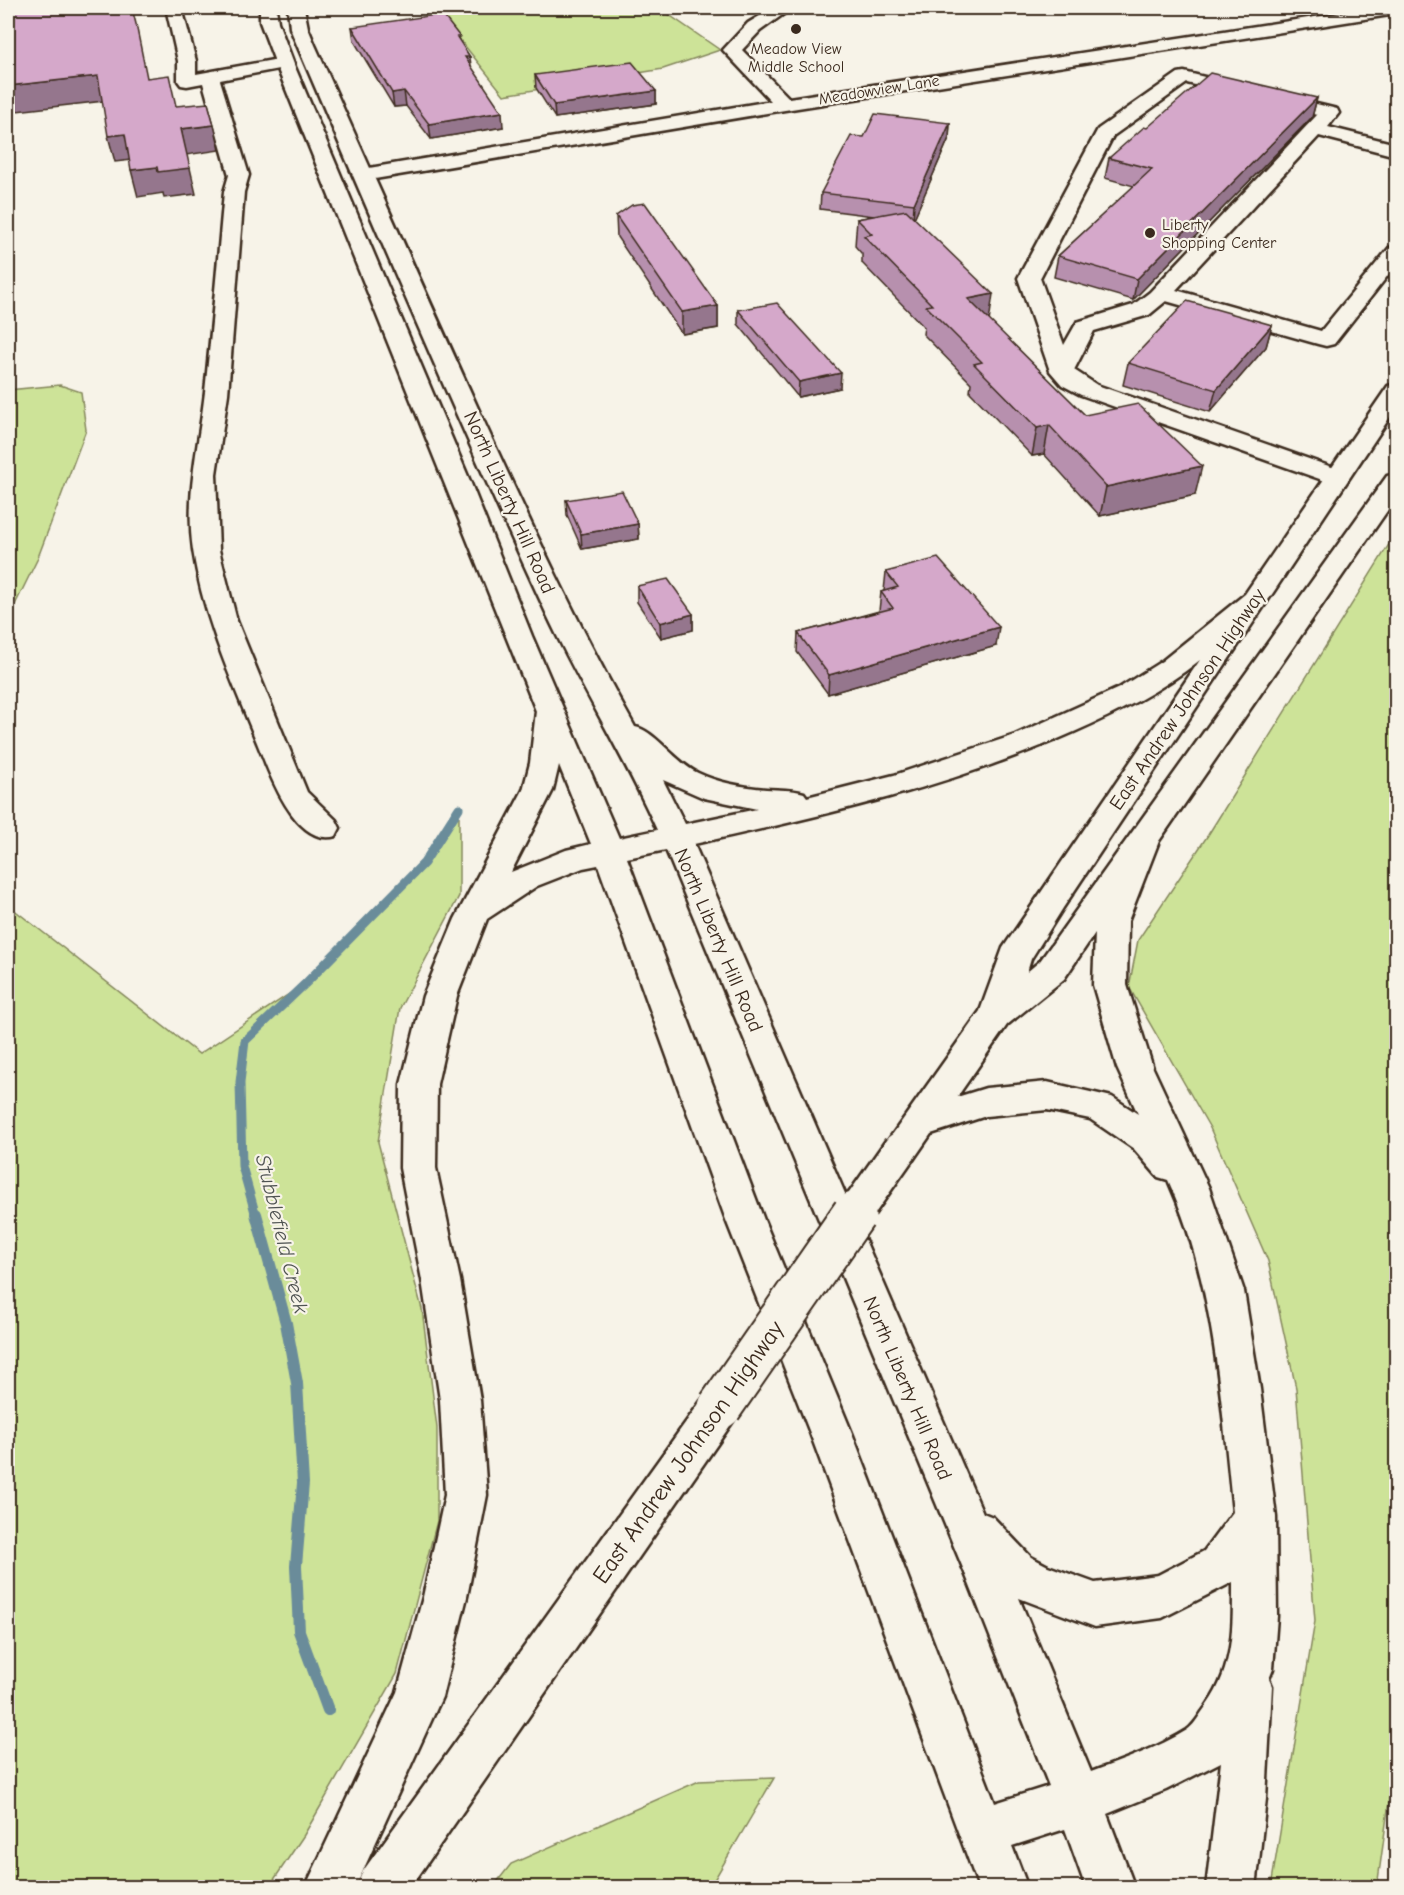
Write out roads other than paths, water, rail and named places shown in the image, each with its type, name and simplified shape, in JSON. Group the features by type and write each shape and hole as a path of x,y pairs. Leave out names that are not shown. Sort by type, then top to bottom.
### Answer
{"main road":[{"path":"174,8 187,61 186,81 284,63"},
{"name":"North Liberty Hill Road","path":"268,8 269,22 284,63 609,851 746,1220 831,1433 1004,1887"},
{"name":"North Liberty Hill Road","path":"296,8 299,28 306,45 515,517 565,623 612,710 675,836 731,963 961,1512 1079,1801 1111,1887"},
{"path":"784,8 754,27 732,50 785,104"},
{"name":"Meadowview Lane","path":"332,180 785,104 1396,9"},
{"path":"210,76 239,175 234,192 216,394 204,474 206,550 223,621 294,797 325,828"},
{"path":"1062,371 1085,327 1141,310 1162,292 1330,113 1184,77 1105,134 1029,278 1062,371 1070,380 1089,390 1369,484"},
{"path":"1314,129 1396,150"},
{"path":"1162,292 1326,339 1396,252"},
{"name":"East Andrew Johnson Highway","path":"380,1887 995,1016 1052,970 1144,840 1369,484 1396,391"},
{"name":"East Andrew Johnson Highway","path":"995,1016 1015,957 1253,600 1369,484"},
{"path":"471,919 499,892 539,871 577,858 849,799 979,761 1058,729 1141,688 1200,648 1253,600"},
{"path":"329,1887 419,1697 445,1597 466,1495 460,1400 441,1280 418,1168 419,1084 440,996 471,919 538,790 545,764 550,710"},
{"path":"612,710 674,773 693,783 716,790 771,800 849,799"},
{"path":"1144,840 1112,921 1110,985 1135,1068 1190,1188 1225,1291 1240,1389 1255,1517 1255,1616 1242,1799 1231,1887"},
{"path":"909,1136 986,1102 1047,1096 1099,1107 1147,1139 1190,1188"},
{"path":"961,1512 993,1550 1016,1572 1037,1584 1095,1605 1162,1596 1220,1566 1255,1517"},
{"path":"982,1831 1079,1801 1149,1773 1206,1745 1230,1714 1250,1669"}],"waterway":[{"name":"Stubblefield Creek","path":"256,1216 242,1166 240,1082 245,1041 307,982 424,863 459,808"},
{"name":"Stubblefield Creek","path":"256,1214 286,1323 297,1383 303,1483 296,1566 299,1631 328,1710"}],"place":[{"name":"Meadow View Middle School","path":"796,29"},
{"name":"Liberty Shopping Center","path":"1150,233"}]}
